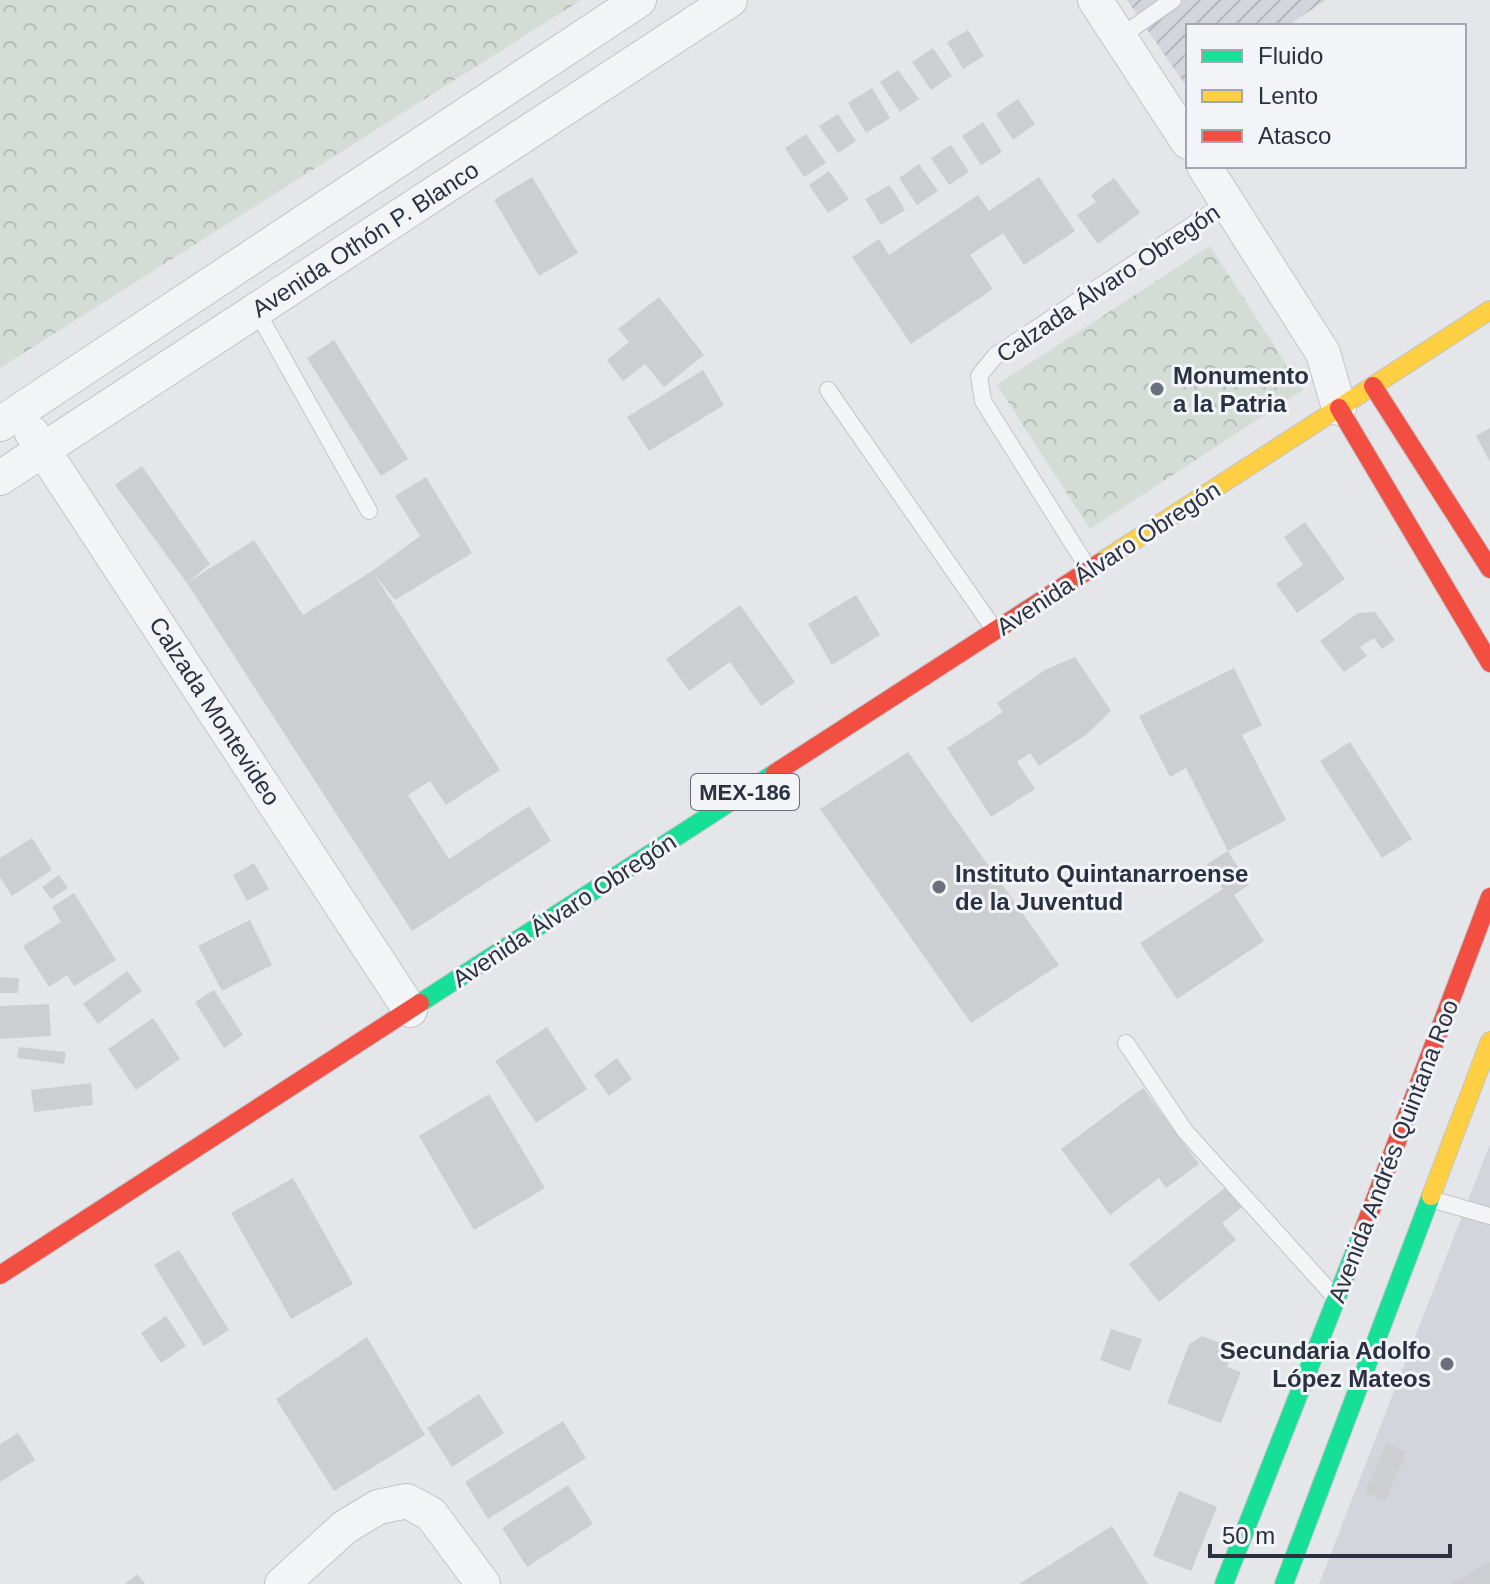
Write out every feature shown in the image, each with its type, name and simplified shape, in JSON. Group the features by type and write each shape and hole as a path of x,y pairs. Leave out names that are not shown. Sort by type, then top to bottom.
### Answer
{"main road":[{"name":"Avenida Álvaro Obregón","path":"0,1275 1490,310"},
{"path":"1373,386 1490,569"},
{"path":"1339,408 1490,663"},
{"name":"Avenida Andrés Quintana Roo","path":"1224,1584 1337,1300 1490,897"},
{"path":"1284,1584 1490,1041"}],"street":[{"name":"Avenida Othón P. Blanco","path":"9,418 639,0"},
{"name":"Avenida Othón P. Blanco","path":"0,478 730,0"},
{"path":"1095,0 1178,111 1186,136"},
{"path":"1205,168 1323,353 1339,408"},
{"path":"1323,353 1373,386"},
{"name":"Calzada Montevideo","path":"9,418 44,450 410,1010"},
{"path":"282,1584 345,1527 378,1507 407,1501 431,1514 483,1584"}],"lane":[{"path":"1120,37 1173,0"},
{"name":"Calzada Álvaro Obregón","path":"1089,570 983,401 979,376 996,355 1227,202"},
{"path":"256,310 369,511"},
{"path":"828,390 995,631"},
{"path":"1126,1043 1185,1131 1337,1300"},
{"path":"1430,1199 1490,1216"}],"shaded area":[{"path":"1127,0 1326,0 1290,24 1186,24 1186,86"},
{"name":"Secundaria Adolfo López Mateos","path":"1490,1144 1490,1584 1319,1584"}],"green space":[{"path":"0,0 581,0 0,368"},
{"path":"1210,246 1303,390 1090,529 997,385"}],"building":[{"path":"968,30 984,56 963,69 947,42"},
{"path":"933,48 952,76 931,90 912,62"},
{"path":"898,70 919,99 900,112 880,82"},
{"path":"872,88 890,118 866,133 848,103"},
{"path":"1018,99 1035,124 1013,140 996,114"},
{"path":"838,114 856,141 838,153 819,126"},
{"path":"983,122 1002,152 981,165 962,136"},
{"path":"806,134 826,163 804,177 785,148"},
{"path":"951,145 969,172 949,185 931,158"},
{"path":"919,164 938,191 917,205 899,178"},
{"path":"829,171 849,199 828,213 809,185"},
{"path":"532,177 578,253 539,276 494,200"},
{"path":"1039,177 1075,231 1024,265 1003,233 970,255 993,289 911,344 852,257 879,239 889,255 978,195 989,211"},
{"path":"1114,178 1140,213 1098,244 1077,215 1096,202 1091,195"},
{"path":"890,185 905,210 881,225 865,199"},
{"path":"659,297 704,355 664,387 645,364 623,381 607,360 629,342 618,329"},
{"path":"334,340 408,459 381,476 307,358"},
{"path":"703,370 724,405 649,451 627,417"},
{"path":"1490,428 1490,462 1476,436"},
{"path":"142,466 210,564 187,583 115,485"},
{"path":"426,477 472,553 395,600 374,574 500,770 446,805 430,781 408,795 449,859 529,806 551,841 412,931 187,583 254,540 303,615 420,536 395,496"},
{"path":"1305,522 1345,579 1297,613 1276,584 1303,565 1284,537"},
{"path":"856,595 880,635 832,665 808,624"},
{"path":"740,605 795,682 761,706 730,662 689,691 666,659"},
{"path":"1375,612 1395,640 1382,649 1374,638 1360,647 1367,656 1344,672 1320,641 1358,613"},
{"path":"1075,657 1111,711 1087,734 1039,766 1030,753 1017,762 1035,789 991,817 947,748 1003,712 997,703 1045,670"},
{"path":"1234,668 1262,725 1242,735 1286,820 1228,851 1186,768 1170,777 1139,716"},
{"path":"1350,742 1412,839 1382,858 1320,761"},
{"name":"Instituto Quintanarroense de la Juventud","path":"908,752 1059,965 971,1023 820,809"},
{"path":"32,838 52,870 12,896 0,877 0,858"},
{"path":"1228,851 1249,885 1234,895 1264,941 1177,999 1140,943 1223,889 1207,864"},
{"path":"254,863 269,889 247,901 233,875"},
{"path":"59,875 68,888 51,899 42,887"},
{"path":"74,893 116,960 74,986 67,975 49,987 23,946 61,922 52,907"},
{"path":"250,920 272,965 222,991 198,946"},
{"path":"127,971 142,991 98,1024 83,1004"},
{"path":"0,977 19,978 18,993 0,993"},
{"path":"214,990 243,1035 224,1048 195,1002"},
{"path":"49,1004 51,1036 0,1039 0,1006"},
{"path":"153,1018 180,1059 136,1090 108,1049"},
{"path":"547,1027 587,1089 536,1123 495,1061"},
{"path":"19,1047 66,1052 64,1064 17,1058"},
{"path":"617,1058 632,1079 609,1096 594,1075"},
{"path":"91,1083 93,1105 34,1112 31,1090"},
{"path":"1143,1088 1199,1164 1166,1188 1159,1178 1110,1215 1061,1149"},
{"path":"489,1094 545,1188 474,1230 419,1136"},
{"path":"293,1178 353,1284 291,1319 231,1213"},
{"path":"1227,1186 1243,1206 1222,1223 1236,1240 1159,1302 1129,1264"},
{"path":"179,1250 229,1330 204,1346 154,1265"},
{"path":"166,1316 186,1346 161,1363 141,1333"},
{"path":"1111,1329 1142,1339 1130,1371 1100,1360"},
{"path":"1202,1336 1234,1348 1227,1367 1241,1372 1221,1423 1167,1403 1189,1344"},
{"path":"367,1337 425,1435 334,1491 276,1399"},
{"path":"479,1394 504,1433 452,1467 427,1428"},
{"path":"563,1421 586,1458 488,1519 465,1482"},
{"path":"18,1433 35,1460 0,1482 0,1444"},
{"path":"1387,1443 1407,1452 1385,1501 1365,1492"},
{"path":"568,1485 593,1524 527,1567 502,1528"},
{"path":"1179,1491 1217,1507 1191,1571 1153,1556"},
{"path":"1112,1526 1148,1584 1019,1584"},
{"path":"1490,1562 1490,1584 1450,1584"},
{"path":"137,1574 145,1584 125,1584"}],"traffic: fast":[{"path":"420,1003 775,773"},
{"path":"1284,1584 1431,1196"},
{"path":"1224,1584 1361,1236"}],"traffic: slow":[{"path":"1101,562 1490,310"},
{"path":"1431,1196 1490,1041"}],"traffic: jam":[{"path":"1373,386 1490,569"},
{"path":"1339,408 1490,663"},
{"path":"775,773 1101,562"},
{"path":"1361,1236 1490,897"},
{"path":"0,1275 420,1003"}],"place":[{"name":"Monumento a la Patria","path":"1157,389"},
{"name":"Instituto Quintanarroense de la Juventud","path":"939,887"},
{"name":"Secundaria Adolfo López Mateos","path":"1447,1364"}]}
